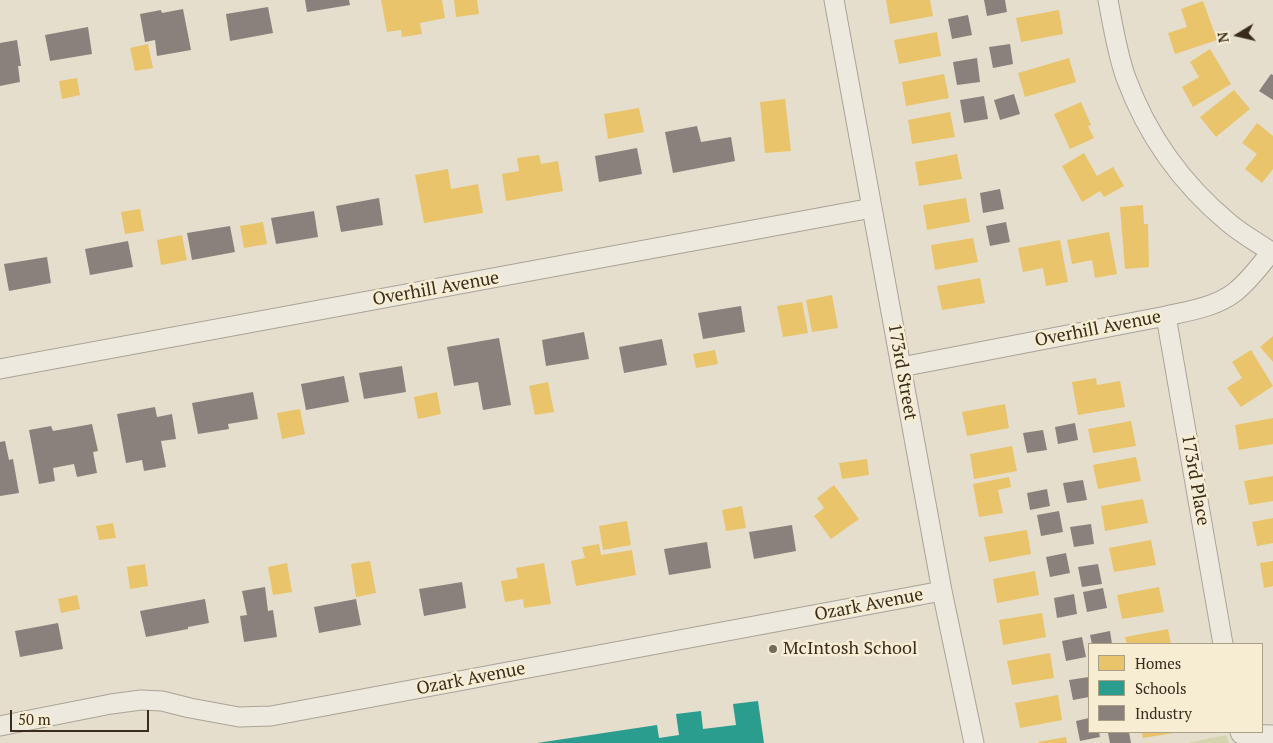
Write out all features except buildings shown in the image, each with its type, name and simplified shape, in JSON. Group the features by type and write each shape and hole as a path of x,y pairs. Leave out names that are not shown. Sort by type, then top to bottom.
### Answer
{"street":[{"name":"173rd Street","path":"834,0 942,591 974,743"},
{"path":"1108,0 1115,38 1126,77 1150,132 1193,190 1230,224 1272,252"},
{"name":"Overhill Avenue","path":"0,369 872,208"},
{"name":"Overhill Avenue","path":"901,367 1166,316 1220,302 1233,294 1252,276 1272,252"},
{"name":"173rd Place","path":"1166,316 1223,643"},
{"name":"Ozark Avenue","path":"0,726 111,704 141,700 162,701 239,718 271,716 942,591"},
{"path":"1240,733 1273,735"}],"green space":[{"path":"1226,735 1229,743 1187,743"}],"place":[{"name":"McIntosh School","path":"773,649"}]}
